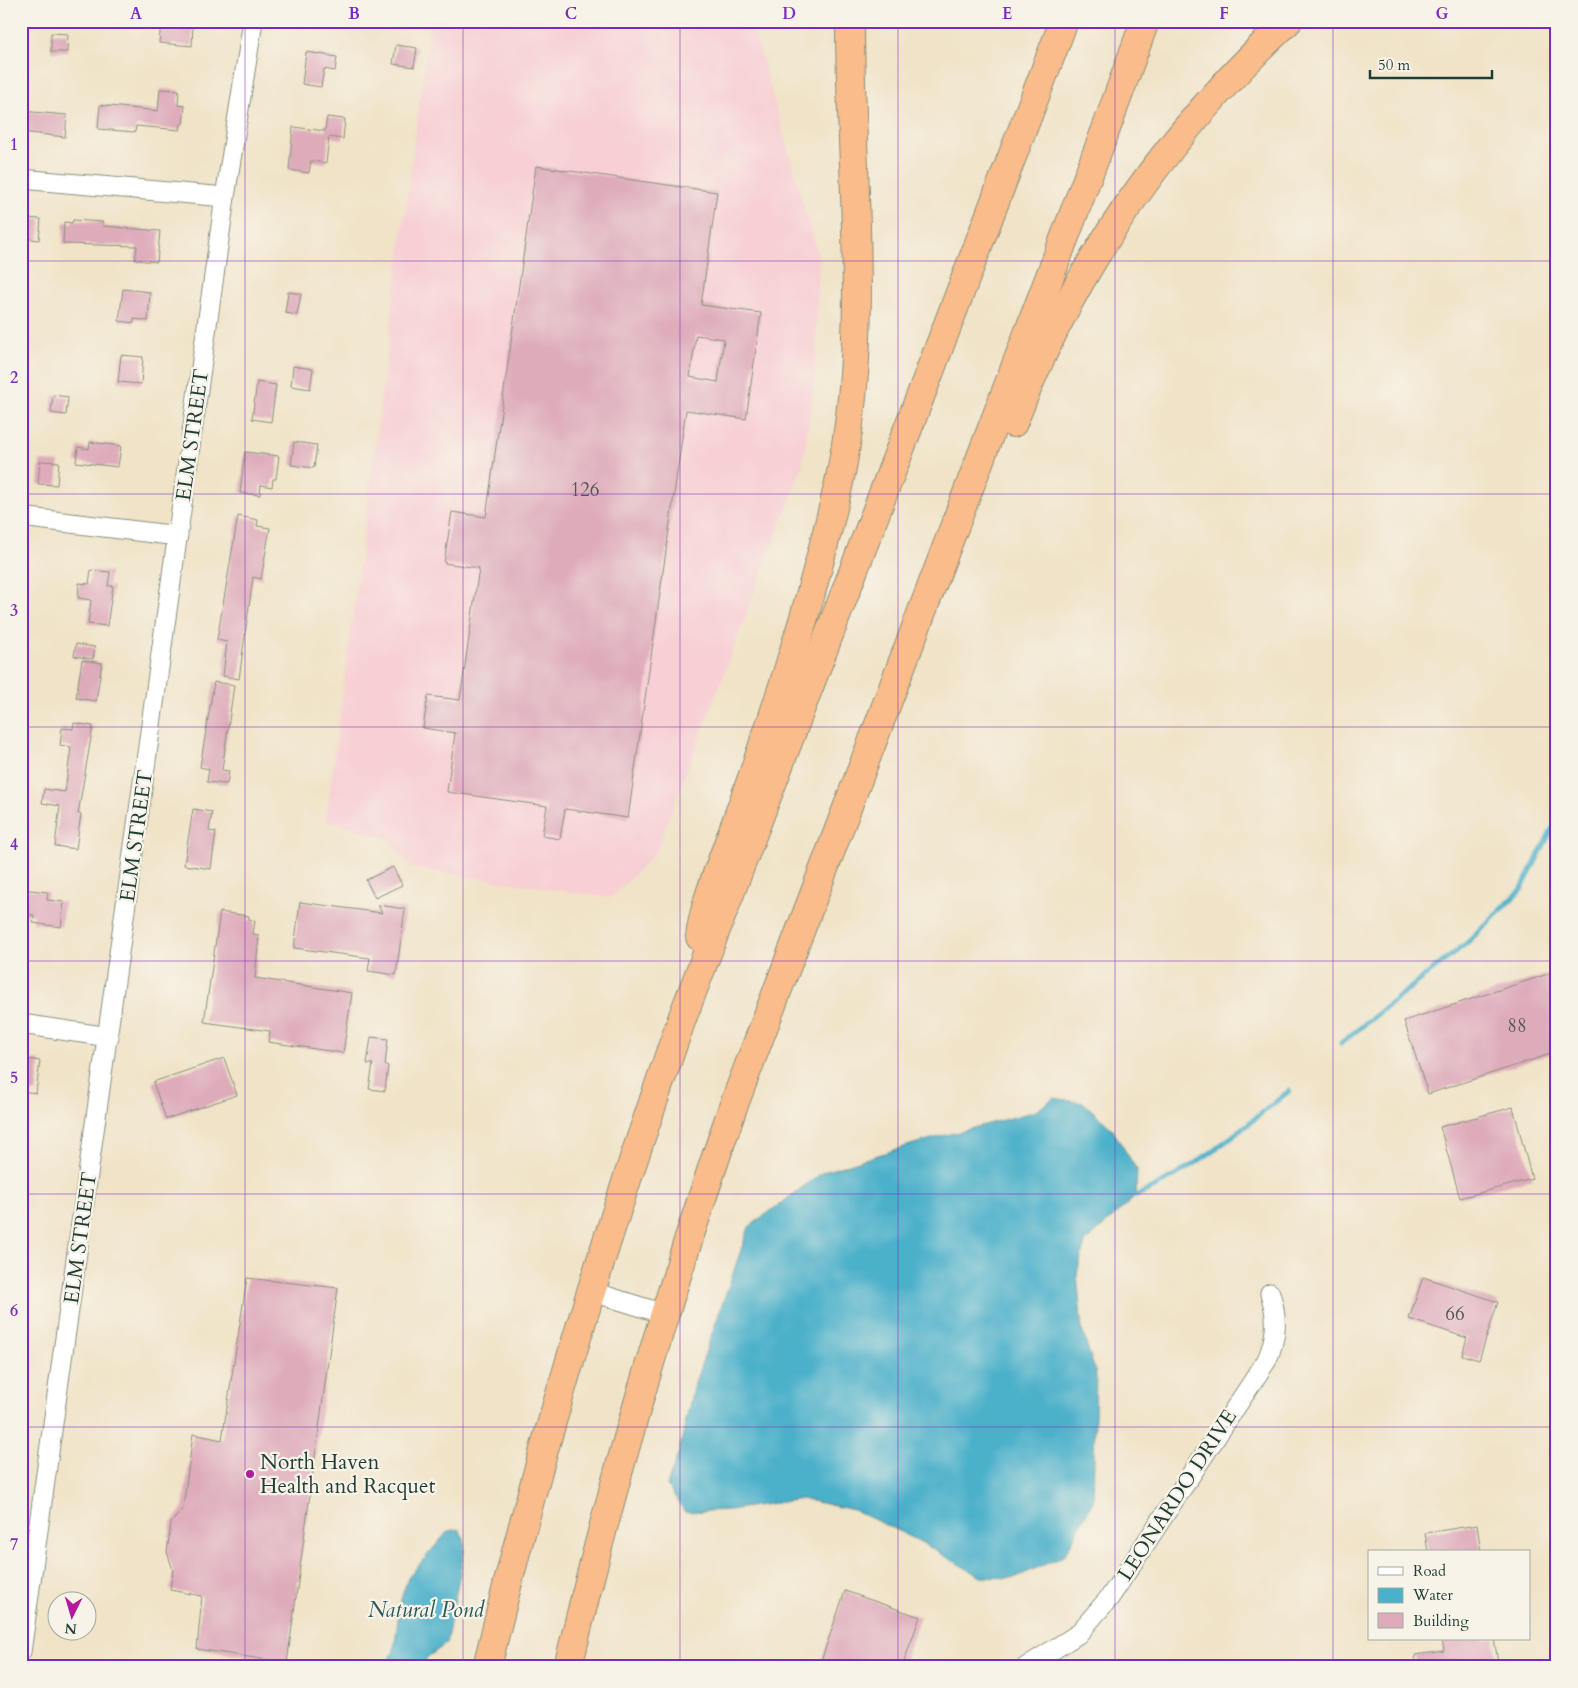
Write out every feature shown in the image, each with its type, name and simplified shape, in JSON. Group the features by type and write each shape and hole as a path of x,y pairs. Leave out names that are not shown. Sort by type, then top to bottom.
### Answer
{"highway":[{"path":"698,979 700,936 706,906 762,751 788,669 832,512 847,436 855,360 856,310 850,21"},
{"path":"487,1667 531,1491 590,1291 652,1106 698,979 1064,21"},
{"path":"568,1667 616,1480 664,1314 708,1178 757,1042 1102,139 1144,21"},
{"path":"962,504 1000,455 1032,376 1060,317 1128,204 1163,155 1203,107 1288,21"}],"street":[{"name":"ELM STREET","path":"21,1652 109,1037 225,197 253,21"},
{"path":"21,179 225,197"},
{"path":"21,517 178,536"},
{"path":"21,1024 109,1037"},
{"path":"590,1291 664,1314"},
{"name":"LEONARDO DRIVE","path":"1026,1667 1078,1634 1110,1597 1262,1367 1273,1345 1277,1328 1276,1312 1270,1293"}],"shaded area":[{"path":"430,21 751,21 819,259 815,378 802,468 656,852 611,898 411,868 389,839 326,821"}],"water":[{"path":"1054,1098 1084,1103 1112,1129 1137,1170 1136,1196 1085,1243 1077,1273 1082,1330 1096,1374 1093,1501 1064,1556 1014,1578 981,1577 919,1541 854,1510 802,1499 729,1510 685,1512 667,1485 679,1452 693,1388 749,1227 823,1172 917,1143 1036,1111"},
{"name":"Natural Pond","path":"458,1529 464,1538 464,1552 446,1644 426,1658 424,1667 383,1667 394,1651 400,1602 408,1578 448,1531"}],"building":[{"path":"161,22 193,24 192,46 159,43"},
{"path":"51,33 68,34 67,52 51,52"},
{"path":"396,45 417,48 414,67 393,64"},
{"path":"306,52 337,57 335,71 324,69 321,87 302,84"},
{"path":"160,89 179,90 178,105 185,106 183,124 181,124 180,130 136,126 135,132 98,129 100,105 158,111"},
{"path":"21,111 67,115 65,137 21,132"},
{"path":"327,117 345,119 343,139 329,137 326,163 311,161 309,173 289,170 293,127 325,131"},
{"path":"536,166 717,192 701,305 761,313 746,419 686,410 628,818 565,809 560,839 542,836 547,806 447,792 455,733 423,728 428,696 460,700 479,568 444,563 452,512 486,517","holes":["696,335 724,339 718,382 690,377"]},
{"path":"21,218 41,219 39,240 21,238"},
{"path":"73,220 103,222 103,226 160,231 157,262 135,260 137,246 63,244 64,222 72,223"},
{"path":"123,289 150,292 148,321 134,319 134,323 119,321"},
{"path":"288,292 301,294 297,315 285,313"},
{"path":"121,355 143,357 141,384 118,382"},
{"path":"293,366 313,369 310,389 291,386"},
{"path":"257,382 276,385 271,422 252,419"},
{"path":"53,395 68,397 66,415 51,413"},
{"path":"90,442 121,446 118,467 76,462 78,447 89,449"},
{"path":"294,442 317,445 314,468 291,465"},
{"path":"245,452 279,456 276,479 273,479 272,487 261,485 260,495 240,493"},
{"path":"40,461 59,462 57,485 38,484"},
{"path":"238,516 258,520 257,526 270,528 261,579 253,577 239,679 223,676 227,642 217,640"},
{"path":"91,570 110,572 108,586 113,586 107,626 88,624 91,600 78,598 79,583 89,584"},
{"path":"76,644 95,647 93,659 74,656"},
{"path":"82,660 102,663 96,701 76,698"},
{"path":"214,682 234,685 222,770 229,771 227,784 207,782 209,769 200,767"},
{"path":"74,723 93,726 78,814 81,814 76,849 55,846 60,806 42,803 44,789 65,792 71,747 60,745 62,728 73,729"},
{"path":"193,809 212,812 209,831 216,832 211,869 184,865"},
{"path":"393,867 402,885 375,898 366,880"},
{"path":"21,889 48,892 47,900 64,902 61,927 33,923 34,915 21,914"},
{"path":"300,902 382,913 378,905 405,909 396,975 368,971 370,958 294,948"},
{"path":"220,912 249,916 249,920 255,921 253,934 259,935 255,978 352,993 343,1053 268,1042 270,1031 204,1022"},
{"path":"1557,971 1557,1052 1428,1094 1404,1021"},
{"path":"371,1037 388,1039 385,1065 388,1066 385,1091 369,1089 373,1064 367,1064"},
{"path":"21,1058 40,1061 36,1093 21,1091"},
{"path":"224,1058 237,1095 166,1119 153,1082"},
{"path":"1513,1107 1532,1179 1460,1198 1440,1127"},
{"path":"1423,1277 1498,1302 1479,1360 1462,1355 1467,1338 1409,1319"},
{"name":"North Haven Health and Racquet","path":"247,1278 338,1288 287,1663 197,1649 202,1596 170,1590 173,1570 167,1552 171,1523 183,1508 193,1434 222,1440"},
{"path":"1477,1525 1481,1550 1428,1550 1425,1533"},
{"path":"845,1591 920,1617 902,1667 819,1667"},
{"path":"1442,1640 1494,1640 1499,1667 1417,1667 1415,1655 1444,1651"}],"waterway":[{"path":"1341,1043 1468,942 1521,890 1552,829 1557,828"},
{"path":"1136,1196 1177,1175 1216,1149 1289,1091"}],"place":[{"name":"North Haven Health and Racquet","path":"250,1474"}]}
